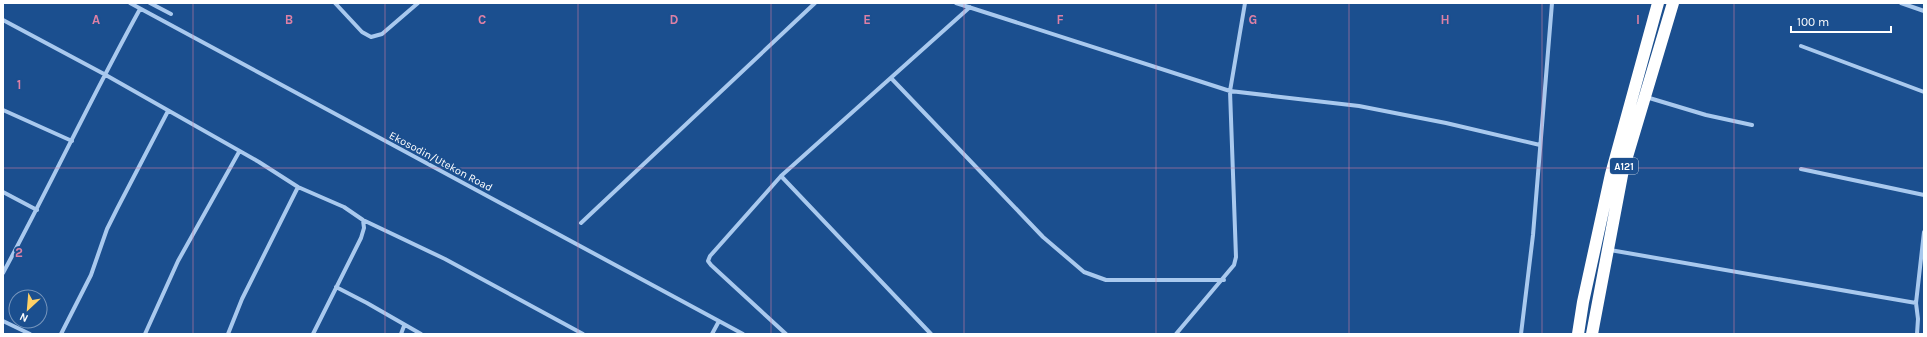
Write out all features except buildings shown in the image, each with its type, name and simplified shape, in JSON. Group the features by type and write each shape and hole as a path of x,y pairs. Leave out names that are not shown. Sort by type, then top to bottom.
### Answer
{"highway":[{"name":"A121","path":"1578,334 1582,302 1621,133 1658,3"},
{"name":"A121","path":"1592,334 1600,282 1623,170 1673,3"},
{"path":"1588,280 1600,282"}],"street":[{"name":"Ekosodin/Utekon Road","path":"130,3 743,334"},
{"path":"150,3 171,14"},
{"path":"335,3 362,32 371,37 382,34 418,3"},
{"path":"581,223 815,3"},
{"path":"956,3 1230,90 1359,106 1446,123 1540,145"},
{"path":"1176,334 1224,280 1234,265 1236,257 1230,90 1245,3"},
{"path":"1521,334 1533,235 1552,3"},
{"path":"1901,3 1924,11"},
{"path":"786,334 708,261 710,256 781,176 970,7"},
{"path":"3,273 37,210 104,74 140,9"},
{"path":"3,20 104,74 292,182 298,188 344,207 363,220 445,259 583,334"},
{"path":"1801,46 1924,92"},
{"path":"891,78 1043,237 1084,272 1106,280 1224,280"},
{"path":"1644,96 1706,115 1752,126"},
{"path":"3,110 72,141"},
{"path":"61,334 91,275 117,209 168,111"},
{"path":"145,334 178,261 239,152"},
{"path":"1801,169 1924,195"},
{"path":"781,176 931,334"},
{"path":"228,334 242,299 298,188"},
{"path":"3,192 37,210"},
{"path":"314,334 361,238 364,228 363,220"},
{"path":"1917,334 1918,319 1916,302 1924,232"},
{"path":"1607,249 1624,254 1916,302"},
{"path":"336,287 367,303 404,326 421,334"},
{"path":"3,321 30,334"},
{"path":"712,334 719,321"},
{"path":"401,334 404,326"}]}
